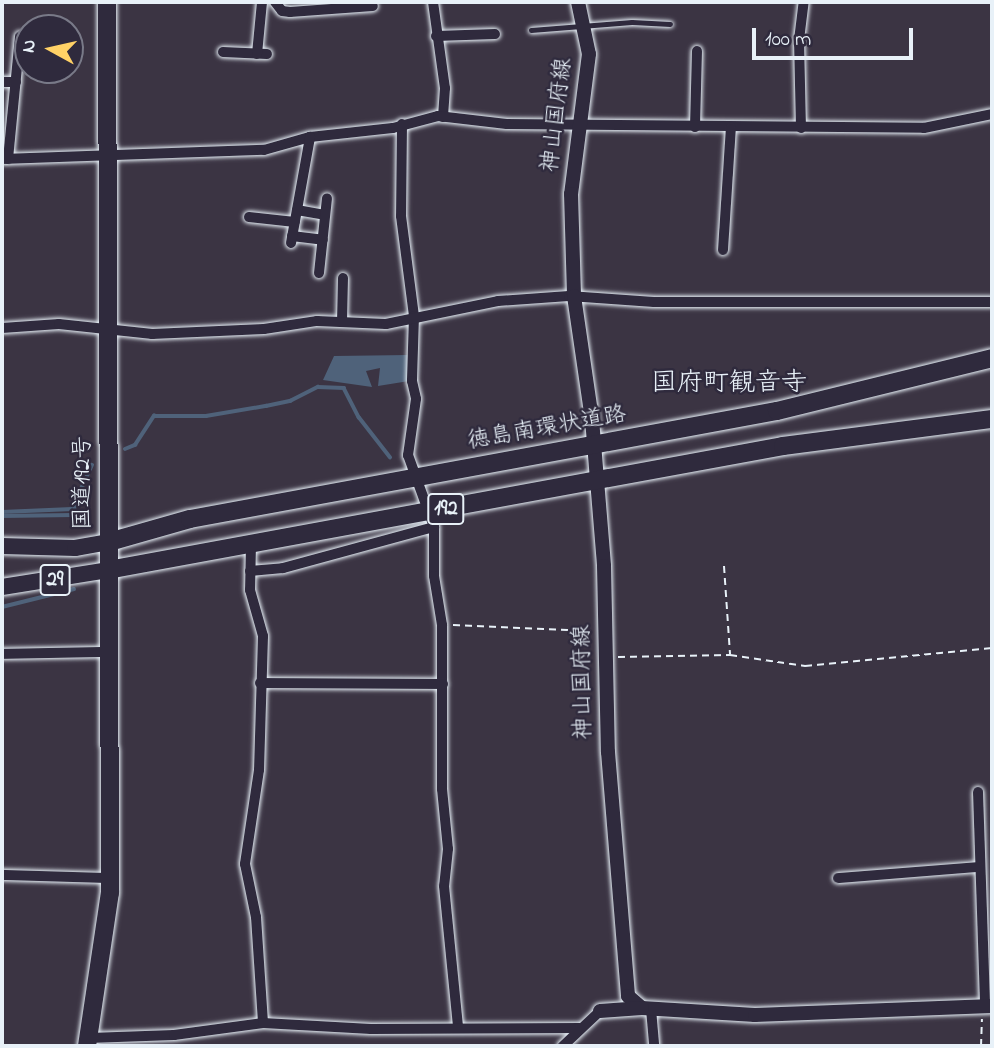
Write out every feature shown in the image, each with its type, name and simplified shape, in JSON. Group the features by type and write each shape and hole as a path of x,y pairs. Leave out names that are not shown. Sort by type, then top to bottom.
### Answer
{"highway":[{"name":"国道192号","path":"88,1042 110,878 107,2"},
{"name":"徳島南環状道路","path":"109,542 190,519 777,411 992,358"},
{"name":"192","path":"108,570 251,544 433,519 597,480 783,446 992,419"}],"main road":[{"name":"神山国府線","path":"579,2 587,26 588,76 571,194 574,296 597,480 624,985"},
{"path":"2,536 19,547"},
{"name":"29","path":"2,546 75,548 109,542"},
{"name":"29","path":"2,587 108,570"},
{"path":"600,1011 624,985 647,1009"},
{"path":"600,1011 647,1009 755,1015 988,1006"}],"street":[{"path":"223,52 262,54 262,2"},
{"path":"275,2 282,11 290,12 373,6"},
{"path":"433,2 445,88 443,117"},
{"path":"801,128 799,40 804,2"},
{"path":"436,36 495,34"},
{"path":"695,128 697,51"},
{"path":"16,84 5,159 264,150 310,137 443,117 506,124 581,123 695,128 924,128 992,114"},
{"path":"402,124 401,216 414,316 412,381 416,399 408,454 433,519 434,576 442,625 442,789 448,849 444,886 458,1026"},
{"path":"723,250 732,127"},
{"path":"310,137 292,239 323,240"},
{"path":"319,273 327,198"},
{"path":"297,210 325,215"},
{"path":"249,217 295,222"},
{"path":"342,322 343,278"},
{"path":"2,328 59,324 152,334 342,322 386,324 414,316 498,301 574,296 654,302 992,302"},
{"path":"250,571 376,546 377,541 433,519"},
{"path":"251,544 250,590 263,636 259,770 245,863 256,917 263,1023"},
{"path":"2,654 109,652"},
{"path":"260,683 443,684"},
{"path":"978,792 978,867 988,1006"},
{"path":"838,878 978,867"},
{"path":"2,875 110,878"},
{"path":"647,1009 654,1046"},
{"path":"563,1046 600,1011"},
{"path":"88,1042 174,1035 263,1023 371,1029 458,1026 581,1028"}],"lane":[{"path":"531,30 670,24"}],"path":[{"path":"724,566 730,655"},
{"path":"442,625 606,632"},
{"path":"606,657 730,655 805,666 992,648"},
{"path":"981,1046 988,1006"}],"water":[{"path":"408,355 409,381 378,386 380,368 366,371 372,387 323,380 334,356"}],"waterway":[{"path":"125,449 135,445 154,416 206,416 266,406 290,401 318,387 344,388 359,417 390,457"},
{"path":"2,512 72,509 92,465"},
{"path":"2,516 73,515 76,501"},
{"path":"2,607 74,589"}],"district":[{"name":"国府町観音寺","path":"729,385"}]}
